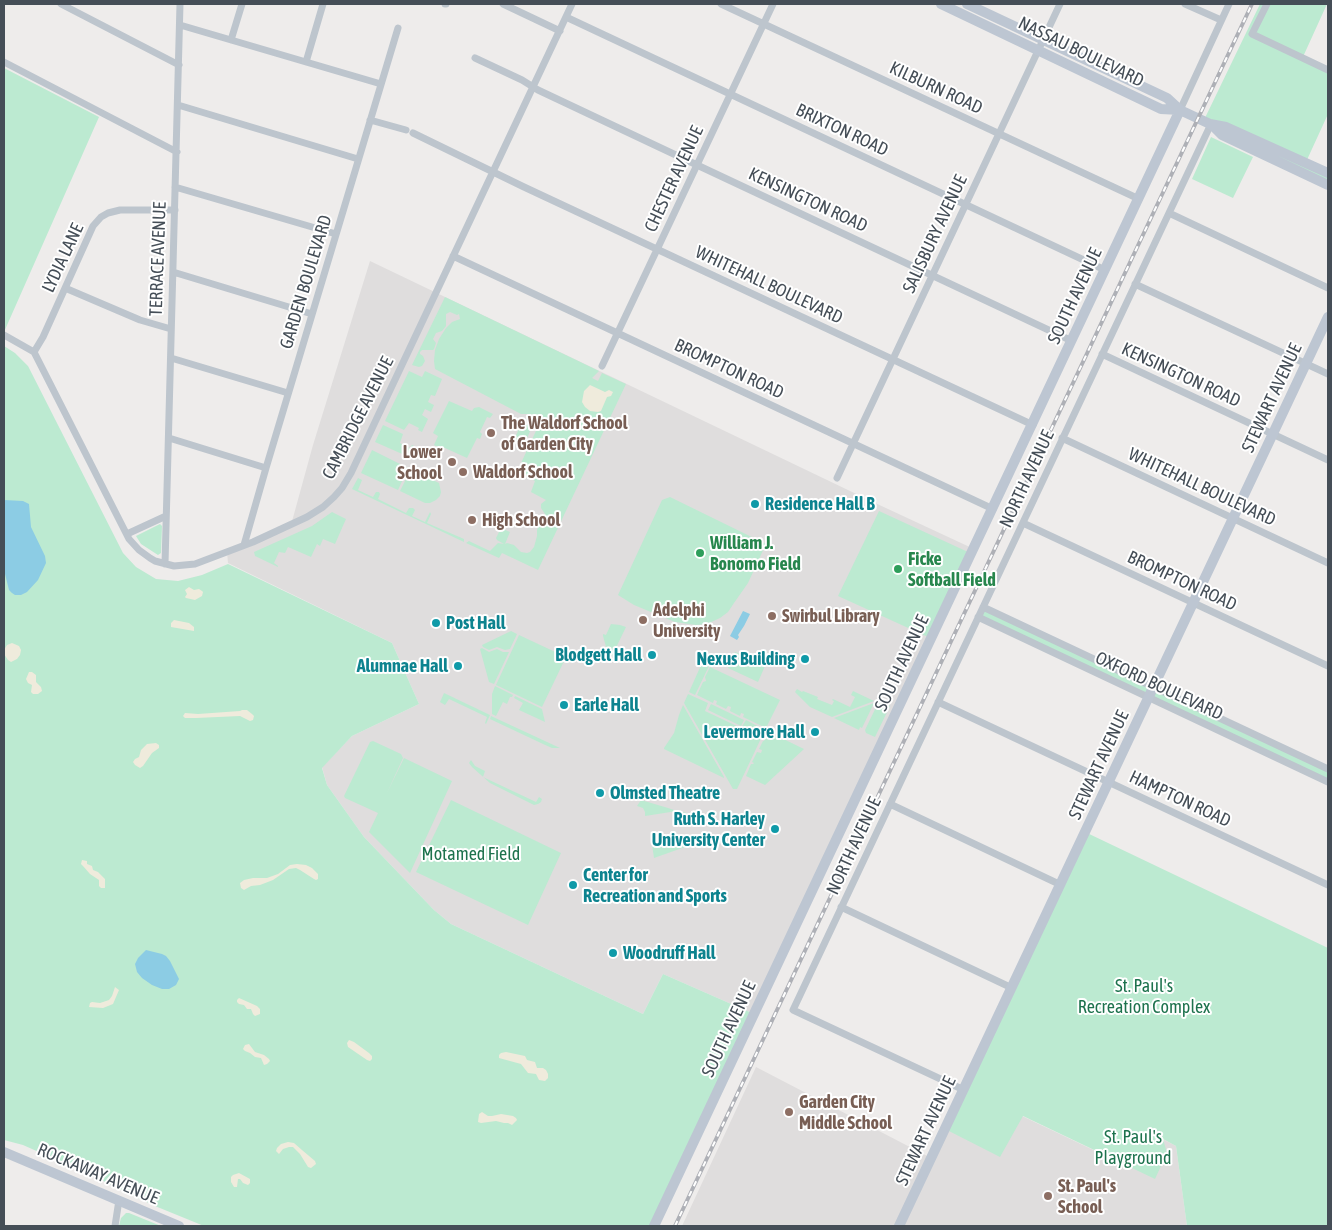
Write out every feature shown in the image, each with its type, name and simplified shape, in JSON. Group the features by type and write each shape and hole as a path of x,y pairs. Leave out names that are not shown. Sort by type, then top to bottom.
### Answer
{"main road":[{"name":"NASSAU BOULEVARD","path":"941,4 1161,109 1180,110"},
{"name":"NASSAU BOULEVARD","path":"967,4 1167,98 1180,110 1211,124 1226,127 1328,173"},
{"name":"SOUTH AVENUE","path":"654,1226 1180,110"},
{"name":"NASSAU BOULEVARD","path":"1211,124 1222,135 1328,184"},
{"name":"STEWART AVENUE","path":"899,1226 1328,317"},
{"name":"ROCKAWAY AVENUE","path":"4,1152 179,1226"}],"street":[{"path":"61,4 179,65"},
{"name":"TERRACE AVENUE","path":"165,564 180,4"},
{"path":"231,40 242,4"},
{"path":"306,62 323,4"},
{"path":"503,4 560,30"},
{"name":"CAMBRIDGE AVENUE","path":"34,352 127,534 139,550 155,561 181,566 196,564 307,517 327,503 342,488 351,472 572,4"},
{"name":"KILBURN ROAD","path":"721,4 1139,199"},
{"name":"CHESTER AVENUE","path":"602,366 773,4"},
{"name":"SALISBURY AVENUE","path":"837,478 1060,4"},
{"path":"1185,4 1221,20"},
{"name":"SOUTH AVENUE","path":"1180,110 1229,4"},
{"path":"1267,4 1252,34 1328,70"},
{"name":"BRIXTON ROAD","path":"566,17 1106,270"},
{"path":"180,25 381,84"},
{"name":"GARDEN BOULEVARD","path":"244,545 398,28"},
{"name":"KENSINGTON ROAD","path":"475,58 697,165 1072,340"},
{"path":"4,62 177,152"},
{"path":"178,105 358,160"},
{"name":"WHITEHALL BOULEVARD","path":"370,120 409,132 1033,424"},
{"name":"NORTH AVENUE","path":"964,1090 792,1010 1211,124"},
{"path":"175,187 336,234"},
{"name":"LYDIA LANE","path":"34,352 43,337 93,226 101,217 120,210 175,210"},
{"path":"1169,213 1328,288"},
{"name":"BROMPTON ROAD","path":"453,256 993,509"},
{"path":"173,272 312,314"},
{"path":"1135,284 1328,374"},
{"path":"65,288 140,320 171,329"},
{"path":"4,335 34,352"},
{"name":"KENSINGTON ROAD","path":"1102,354 1328,460"},
{"path":"171,358 288,393"},
{"path":"168,438 266,468"},
{"name":"WHITEHALL BOULEVARD","path":"1062,438 1328,563"},
{"path":"127,534 166,516"},
{"name":"BROMPTON ROAD","path":"1023,523 1328,666"},
{"name":"OXFORD BOULEVARD","path":"983,607 1325,768"},
{"name":"OXFORD BOULEVARD","path":"978,617 1328,782"},
{"path":"1061,656 1065,646"},
{"name":"HAMPTON ROAD","path":"938,702 1328,884"},
{"path":"1235,738 1240,728"},
{"path":"1317,776 1325,768"},
{"path":"890,804 1061,884"},
{"path":"841,908 1012,988"},
{"path":"114,1226 119,1200"}],"shaded area":[{"name":"Adelphi University","path":"370,261 974,549 754,1014 663,974 643,1014 451,924 434,910 364,837 327,785 322,767 352,736 419,704 392,643 228,563 227,552 291,525 313,445"},
{"path":"756,1067 931,1158 945,1129 1022,1116 1106,1156 1124,1119 1176,1146 1187,1226 682,1226"}],"green space":[{"path":"1260,4 1327,4 1302,59 1328,71 1328,114 1306,162 1328,173 1328,185 1204,120"},
{"path":"4,68 99,117 4,332"},
{"path":"1211,137 1253,157 1233,198 1192,179"},
{"path":"445,297 599,371 592,378 598,381 602,373 626,384 538,570 502,553 499,558 466,543 469,541 490,551 498,543 504,544 496,538 503,529 510,532 505,544 514,545 521,552 527,553 534,547 537,530 545,514 541,504 546,500 531,492 535,481 522,474 519,470 541,420 530,414 521,414 435,369 435,350 439,339 452,322 460,319 459,314 450,312 446,314 446,326 442,331 436,333 433,339 436,343 434,349 422,350 420,352 425,361 422,366 412,365"},
{"path":"4,346 15,353 28,366 123,553 136,567 156,579 178,581 202,575 228,564 392,643 419,704 352,736 322,768 327,785 364,837 434,910 451,924 643,1014 663,974 754,1014 651,1226 204,1226 155,1206 23,1145 4,1140"},
{"path":"409,371 422,377 425,371 442,379 435,396 431,395 428,402 434,405 431,412 425,409 422,415 428,419 422,432 418,430 419,428 409,423 404,430 385,421"},
{"path":"449,401 472,411 474,408 479,407 493,414 490,418 487,417 480,432 482,434 480,439 477,438 467,458 434,445 438,436 433,433"},
{"path":"522,422 532,427 523,447 513,442"},
{"path":"383,425 403,434 400,443 410,448 412,445 414,446 409,457 375,442"},
{"path":"372,450 408,468 398,490 361,473"},
{"path":"411,469 439,483 441,492 436,500 425,503 400,491"},
{"path":"358,478 362,480 358,490 373,497 376,492 379,492 378,499 406,513 409,508 413,508 415,510 412,516 425,522 430,512 427,523 464,539 464,542 352,489"},
{"name":"William J. Bonomo Field","path":"670,497 766,544 748,583 728,612 707,624 696,625 675,622 634,605 618,595 662,500"},
{"path":"879,511 968,552 928,637 838,596"},
{"path":"332,512 346,519 335,544 323,539 320,546 317,544 311,557 288,547 285,553 279,552 274,563 278,567 255,556 254,552 312,526"},
{"path":"160,524 162,526 161,553 158,555 141,544 136,536"},
{"path":"983,609 1328,770 1328,780 979,617"},
{"path":"611,624 626,627 612,656 608,654 603,636 603,634 606,635"},
{"path":"511,631 517,634 510,649 505,650 497,647 489,650 483,647 482,645"},
{"path":"519,635 566,657 542,707 496,685"},
{"path":"482,648 489,652 497,649 509,652 494,684 489,682 480,649"},
{"path":"735,652 741,654 740,656 765,666 758,682 728,668"},
{"path":"702,663 709,666 695,695 689,692"},
{"path":"710,667 780,700 766,728 743,717 744,714 741,713 740,716 730,711 731,707 728,706 726,709 716,704 717,701 714,700 713,703 697,695 703,682 706,681 705,677"},
{"path":"495,686 513,695 507,704 503,702 496,716 492,714 492,694"},
{"path":"797,689 832,705 833,699 850,707 855,697 851,695 853,691 874,701 832,717 810,707 795,692"},
{"path":"444,693 490,715 486,724 487,717 449,699 445,705 440,702"},
{"path":"688,694 708,703 705,711 741,728 746,720 765,730 737,789 733,789 684,703"},
{"path":"515,696 542,709 545,722 519,710 523,703 514,698"},
{"path":"879,701 890,706 875,737 866,733 865,730"},
{"path":"874,703 862,728 860,727 859,730 834,718"},
{"path":"711,704 744,720 741,726 708,710"},
{"path":"683,705 724,778 664,749 674,733"},
{"path":"491,716 560,748 552,748 543,744 490,719"},
{"path":"767,731 804,749 765,785 746,776 751,764 754,763 752,762 757,752 761,753 762,750 759,749"},
{"path":"373,741 401,754 403,758 387,793 404,758 452,781 410,873 369,832 378,813 344,796 370,742"},
{"path":"471,760 475,766 485,771 483,777 469,763"},
{"path":"484,777 536,802 539,797 542,799 541,802 534,805 490,783"},
{"name":"Motamed Field","path":"451,800 561,853 528,925 416,872"},
{"path":"641,800 677,811 645,816 643,808 637,806"},
{"path":"683,812 696,816 702,824 677,820 680,813"},
{"name":"St. Paul's Recreation Complex","path":"1085,832 1328,948 1328,1226 1187,1226 1176,1146 1163,1139 1167,1153 1155,1179 1023,1116 1000,1157 945,1129"},
{"path":"651,838 693,843 696,838 702,841 654,858"},
{"path":"126,1213 161,1226 119,1226 121,1218"}],"sand":[{"path":"590,385 605,392 609,390 613,392 611,396 607,397 601,411 590,411 582,402 584,391"},
{"path":"189,587 202,591 202,596 195,600 186,598 185,590"},
{"path":"174,620 189,623 194,627 194,631 171,627 171,623"},
{"path":"12,643 19,646 21,650 17,659 11,662 4,654 4,650 7,645"},
{"path":"29,672 36,675 36,682 41,687 42,691 38,694 31,692 32,685 26,679"},
{"path":"247,710 252,714 254,716 253,720 250,721 240,716 185,718 183,716 185,713 198,714"},
{"path":"156,743 159,745 159,748 152,753 143,766 140,768 135,765 133,762 139,757 141,750 147,744"},
{"path":"82,860 87,861 87,864 92,866 93,870 105,879 105,888 99,886 99,880 81,864"},
{"path":"297,864 312,868 318,874 318,879 314,879 296,868 289,869 273,880 260,885 251,886 244,890 241,888 240,883 244,880 267,878 278,874 290,865"},
{"path":"115,987 119,990 113,1004 103,1008 89,1007 92,1002 100,1003 109,1000"},
{"path":"239,998 257,1006 260,1009 260,1014 255,1016 251,1009 247,1009 244,1005 239,1004 237,1000"},
{"path":"349,1040 369,1053 372,1059 370,1061 367,1060 348,1047 347,1043"},
{"path":"249,1044 255,1052 264,1055 270,1061 264,1065 261,1058 245,1051 243,1049 245,1045"},
{"path":"506,1052 525,1056 527,1060 535,1062 537,1068 546,1070 548,1078 545,1081 539,1080 536,1074 528,1073 521,1064 499,1058 501,1053"},
{"path":"482,1112 488,1116 501,1114 513,1116 517,1120 512,1125 496,1121 481,1123 478,1122 479,1114"},
{"path":"294,1143 316,1164 311,1168 308,1167 293,1147 283,1149 279,1154 276,1151 281,1144"},
{"path":"239,1173 250,1179 248,1185 238,1179 237,1187 234,1187 231,1177"}],"water":[{"path":"4,500 23,501 29,504 31,527 45,556 46,563 38,580 27,592 21,595 15,595 9,590 4,570"},
{"path":"743,611 750,614 737,640 730,636"},
{"path":"146,950 166,956 179,979 176,985 169,989 162,989 142,978 137,972 135,964"}],"railway":[{"path":"675,1226 1252,4"}],"place":[{"name":"The Waldorf School of Garden City","path":"491,433"},
{"name":"Lower School","path":"452,462"},
{"name":"Waldorf School","path":"463,472"},
{"name":"Residence Hall B","path":"755,504"},
{"name":"High School","path":"472,520"},
{"name":"William J. Bonomo Field","path":"700,553"},
{"name":"Ficke Softball Field","path":"898,569"},
{"name":"Swirbul Library","path":"772,616"},
{"name":"Adelphi University","path":"643,620"},
{"name":"Post Hall","path":"436,623"},
{"name":"Blodgett Hall","path":"652,655"},
{"name":"Nexus Building","path":"805,659"},
{"name":"Alumnae Hall","path":"458,666"},
{"name":"Earle Hall","path":"564,705"},
{"name":"Levermore Hall","path":"815,732"},
{"name":"Olmsted Theatre","path":"600,793"},
{"name":"Ruth S. Harley University Center","path":"775,829"},
{"name":"Center for Recreation and Sports","path":"573,885"},
{"name":"Woodruff Hall","path":"613,953"},
{"name":"Garden City Middle School","path":"789,1112"},
{"name":"St. Paul's School","path":"1048,1196"}],"park label":[{"name":"St. Paul's Playground","path":"1133,1147"}]}
